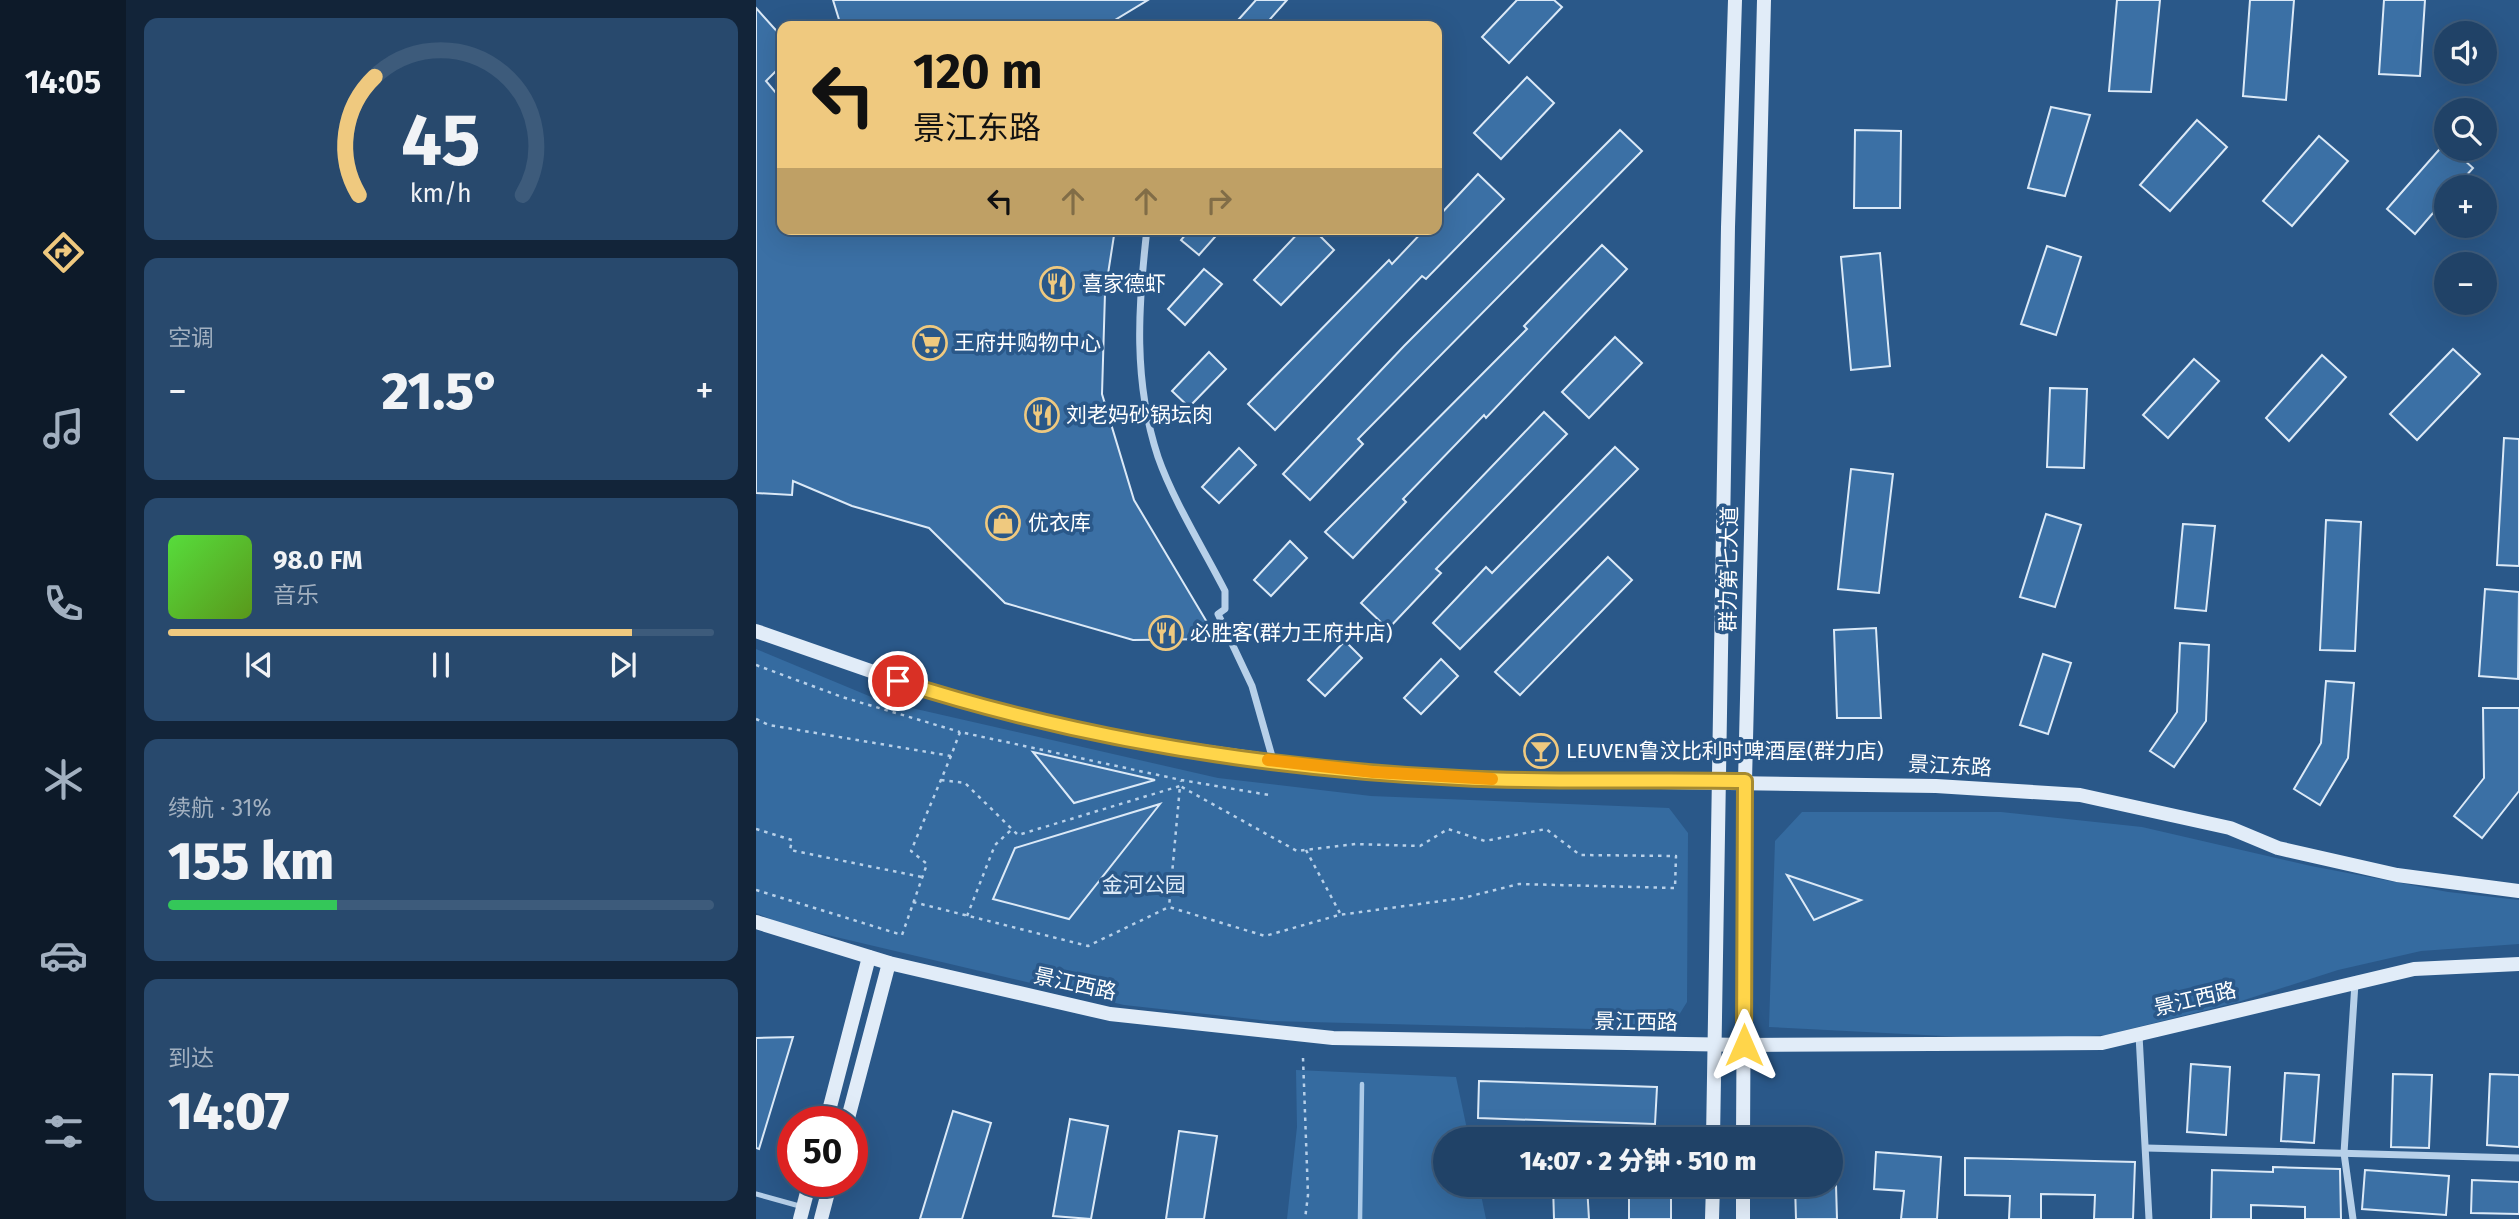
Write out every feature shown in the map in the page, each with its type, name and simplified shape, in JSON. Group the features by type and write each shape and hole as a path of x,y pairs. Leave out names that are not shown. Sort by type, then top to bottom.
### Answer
{"main road":[{"name":"群力第七大道","path":"1713,1127 1735,0"},
{"name":"群力第七大道","path":"1743,1127 1745,781 1764,0"},
{"name":"景江东路","path":"756,631 879,676 1014,714 1092,733 1273,761 1461,779 1745,781 1936,786 2080,795 2230,828 2278,848 2397,874 2519,891"},
{"name":"景江西路","path":"756,922 889,963 1110,1014 1333,1038 1744,1045 2102,1043 2414,969 2519,964"},
{"path":"829,1106 869,957"},
{"path":"851,1106 889,963"},
{"path":"821,1219 827,1197"},
{"path":"1712,1219 1713,1197"},
{"path":"1742,1219 1743,1197"}],"street":[{"path":"1146,235 1137,338 1147,410 1158,458 1224,592 1225,609 1218,614 1252,686 1273,761"},
{"path":"2353,1219 2344,1153 2355,983"},
{"path":"2139,1034 2149,1219"},
{"path":"2146,1148 2519,1158"}],"lane":[{"path":"756,1194 801,1213"}],"path":[{"path":"756,665 842,697 960,732 1181,780 1269,794"},
{"path":"756,719 769,725 951,756"},
{"path":"756,890 902,935 927,864 911,851 960,732"},
{"path":"913,902 1088,946 1169,907 1265,936 1341,915 1463,898 1519,884 1675,888 1676,856 1580,855 1546,829 1485,841 1448,829 1420,846 1356,844 1297,852 1180,786 1018,835 965,783 941,780"},
{"path":"1169,907 1181,780"},
{"path":"756,829 792,840 790,850 922,877"},
{"path":"967,916 995,845 1012,829"},
{"path":"1306,850 1341,915"},
{"path":"1303,1058 1308,1195 1305,1219"}],"green space":[{"name":"金河公园","path":"756,649 881,701 1218,778 1371,796 1669,808 1688,833 1687,1002 1669,1031 1270,1021 1124,1005 785,925 756,913"},
{"path":"1802,812 2001,812 2142,827 2311,866 2448,892 2519,900 2519,944 2421,951 2338,970 2238,1002 2106,1035 2022,1040 1769,1027 1775,841"},
{"path":"1296,1070 1456,1077 1466,1127 1433,1127 1433,1197 1481,1197 1486,1219 1287,1219 1297,1127"}],"building":[{"path":"833,0 1148,0 1113,21 839,21"},
{"path":"1256,0 1287,0 1268,21 1239,19"},
{"path":"1517,0 1554,0 1562,7 1509,63 1482,37"},
{"path":"2117,0 2160,0 2151,92 2109,91"},
{"path":"2250,0 2294,0 2286,100 2243,96"},
{"path":"2384,0 2425,0 2420,76 2379,74"},
{"name":"王府井购物中心","path":"756,8 777,31 777,70 766,81 777,94 777,235 1114,235 1105,293 1102,394 1134,500 1217,639 1133,640 1005,603 929,528 852,506 793,481 792,495 756,493"},
{"path":"1527,77 1554,103 1501,159 1474,133"},
{"path":"2051,107 2090,115 2065,196 2028,188"},
{"path":"2197,120 2227,147 2170,211 2140,185"},
{"path":"1620,130 1642,151 1358,439 1363,444 1310,500 1283,474 1404,346"},
{"path":"1855,130 1901,131 1900,208 1854,208"},
{"path":"2319,136 2348,161 2292,226 2263,201"},
{"path":"2434,156 2434,161 2465,161 2473,168 2467,175 2434,175 2434,212 2415,234 2387,209"},
{"path":"1478,174 1504,199 1426,279 1422,276 1275,430 1248,404 1389,260 1392,264 1419,235 1442,235 1442,213"},
{"path":"1185,235 1217,235 1199,255 1181,240"},
{"path":"1296,235 1319,235 1334,250 1281,305 1254,280"},
{"path":"1602,245 1627,269 1486,418 1484,415 1403,499 1406,502 1353,558 1325,532 1527,329 1524,326"},
{"path":"2047,246 2081,257 2056,335 2021,324"},
{"path":"1880,253 1890,366 1851,370 1841,257"},
{"path":"1204,269 1222,284 1185,325 1168,309"},
{"path":"1615,337 1642,363 1589,418 1562,392"},
{"path":"2453,349 2480,374 2417,440 2390,414"},
{"path":"1209,352 1226,369 1189,407 1172,391"},
{"path":"2322,355 2346,377 2289,441 2266,418"},
{"path":"2194,359 2219,381 2168,438 2143,415"},
{"path":"2050,388 2087,389 2084,468 2047,467"},
{"path":"1544,412 1567,434 1436,569 1441,573 1388,629 1361,603"},
{"path":"2504,438 2519,439 2519,566 2497,565"},
{"path":"1615,447 1638,469 1460,649 1433,623 1486,567 1492,573"},
{"path":"1239,448 1256,465 1219,503 1202,487"},
{"path":"1851,469 1893,474 1879,593 1838,589"},
{"path":"2046,514 2081,525 2055,607 2020,597"},
{"path":"2326,520 2361,522 2355,651 2320,650"},
{"path":"2183,524 2215,526 2206,611 2175,608"},
{"path":"1290,541 1307,558 1271,596 1254,580"},
{"path":"1608,557 1632,580 1520,695 1495,672"},
{"path":"2485,589 2519,592 2518,679 2479,676"},
{"path":"1876,628 1881,718 1837,718 1834,630"},
{"path":"1345,641 1362,658 1325,696 1308,680"},
{"path":"2180,643 2209,645 2206,721 2174,767 2150,751 2177,712"},
{"path":"2043,654 2071,663 2048,734 2020,725"},
{"path":"1441,659 1458,676 1421,714 1404,698"},
{"path":"2326,681 2354,683 2348,758 2320,805 2294,789 2321,743"},
{"path":"2483,708 2519,708 2519,791 2482,838 2454,816 2484,778"},
{"path":"1033,752 1155,780 1074,803"},
{"path":"1160,804 1069,919 993,899 1015,848"},
{"path":"1787,875 1861,900 1814,920"},
{"path":"793,1037 759,1149 756,1148 756,1038"},
{"path":"2191,1064 2230,1067 2226,1135 2187,1132"},
{"path":"2285,1073 2319,1075 2314,1143 2281,1141"},
{"path":"2393,1074 2432,1075 2429,1148 2391,1147"},
{"path":"2490,1074 2519,1075 2519,1147 2487,1145"},
{"path":"1479,1081 1657,1087 1655,1124 1478,1118"},
{"path":"953,1111 991,1123 962,1219 920,1219"},
{"path":"1070,1119 1108,1126 1091,1219 1053,1216"},
{"path":"1179,1131 1217,1136 1204,1219 1166,1219"},
{"path":"1876,1152 1941,1157 1937,1219 1901,1219 1904,1191 1874,1189"},
{"path":"1965,1158 2135,1162 2133,1219 2094,1219 2095,1195 2041,1194 2041,1219 2009,1219 2010,1196 1965,1195"},
{"path":"2273,1167 2340,1169 2341,1219 2305,1219 2305,1207 2251,1205 2251,1219 2211,1219 2212,1170 2273,1172"},
{"path":"2365,1170 2449,1176 2446,1215 2362,1209"},
{"path":"2472,1180 2519,1182 2519,1214 2471,1213"},
{"path":"1553,1197 1588,1197 1589,1219 1554,1219"},
{"path":"1629,1197 1671,1197 1671,1219 1629,1219"},
{"path":"1795,1197 1836,1197 1837,1219 1796,1219"}],"waterway":[{"path":"1360,1219 1362,1084"}],"slow traffic":[{"path":"1268,760 1325,768 1492,779"}],"place":[{"name":"喜家德虾","path":"1057,284"},
{"name":"王府井购物中心","path":"930,343"},
{"name":"刘老妈砂锅坛肉","path":"1042,415"},
{"name":"优衣库","path":"1003,523"},
{"name":"必胜客(群力王府井店)","path":"1166,633"},
{"name":"LEUVEN鲁汶比利时啤酒屋(群力店)","path":"1541,751"}],"route":[{"path":"898,681 934,693 1092,733 1325,768 1461,779 1745,781 1744,1045"}]}
